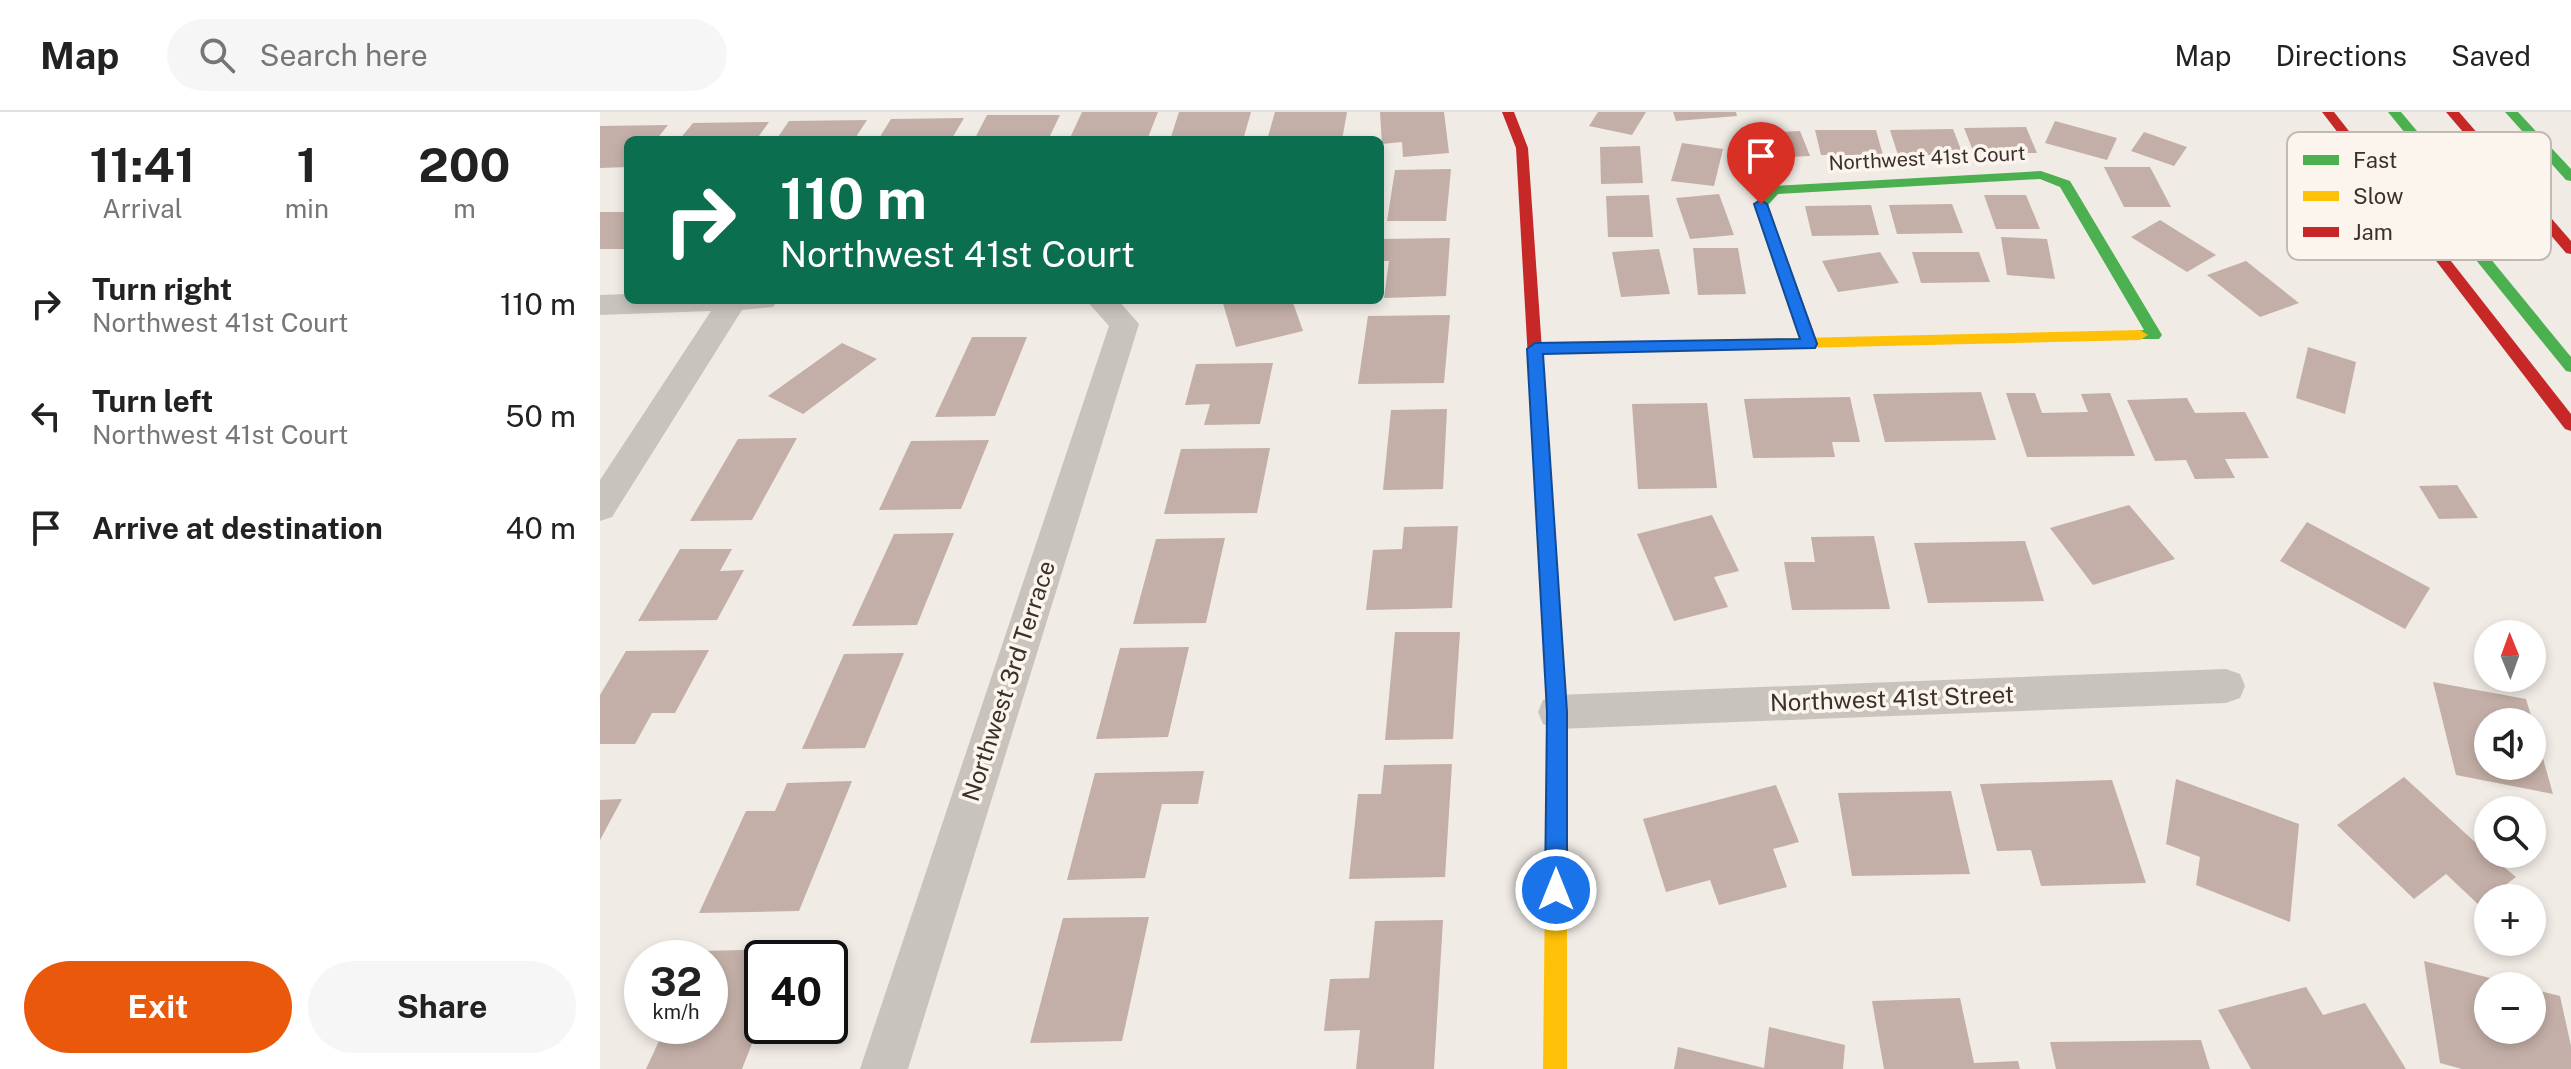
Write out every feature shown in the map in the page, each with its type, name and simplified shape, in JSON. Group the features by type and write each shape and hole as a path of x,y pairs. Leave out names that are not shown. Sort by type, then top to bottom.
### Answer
{"main road":[{"path":"1508,112 1522,148 1557,712 1555,1069"},
{"path":"2328,112 2344,132"},
{"path":"2394,112 2410,132"},
{"path":"2452,112 2469,132"},
{"path":"2511,112 2529,132"},
{"path":"2551,155 2571,177"},
{"name":"Northwest 41st Court","path":"1535,349 1810,344 2154,335 2065,184 2041,175 1774,190 1761,204 1810,344"},
{"path":"2551,227 2571,250"},
{"path":"2443,260 2571,425"},
{"path":"2484,260 2571,367"}],"street":[{"path":"600,305 633,304"},
{"path":"600,508 731,304"},
{"name":"Northwest 3rd Terrace","path":"884,1069 1124,324 1105,304"},
{"name":"Northwest 41st Street","path":"1557,712 2226,686"}],"building":[{"path":"1082,112 1158,112 1149,136 1071,136"},
{"path":"1179,112 1251,112 1244,136 1171,136"},
{"path":"1275,112 1347,112 1343,136 1268,136"},
{"path":"1380,112 1444,112 1449,153 1403,157 1402,142 1384,144"},
{"path":"1598,112 1646,112 1632,135 1589,126"},
{"path":"1673,112 1736,112 1737,116 1676,121"},
{"path":"987,115 1060,115 1050,136 976,136"},
{"path":"964,118 953,136 880,136 891,119"},
{"path":"867,120 857,136 779,136 789,121"},
{"path":"2055,121 2117,138 2107,160 2045,143"},
{"path":"769,122 759,136 682,136 693,123"},
{"path":"668,125 659,136 624,136 624,167 600,168 600,126"},
{"path":"2026,127 2037,153 1974,153 1964,128"},
{"path":"1953,129 1963,155 1898,155 1890,130"},
{"path":"1815,130 1876,130 1883,155 1821,155"},
{"path":"1800,131 1810,156 1747,159 1739,134"},
{"path":"2144,132 2187,147 2174,166 2131,151"},
{"path":"1682,143 1723,149 1714,186 1671,181"},
{"path":"1640,146 1643,183 1601,184 1600,147"},
{"path":"2104,167 2150,167 2171,207 2124,207"},
{"path":"1451,169 1446,221 1387,221 1395,170"},
{"path":"1719,194 1734,235 1690,239 1676,198"},
{"path":"1649,195 1653,237 1608,237 1606,196"},
{"path":"1984,195 2026,195 2040,229 1996,229"},
{"path":"1952,204 1963,233 1897,234 1889,205"},
{"path":"1871,205 1879,235 1812,236 1805,206"},
{"path":"600,212 624,212 624,249 600,249"},
{"path":"2160,220 2216,255 2187,272 2131,237"},
{"path":"2001,237 2047,239 2055,279 2007,275"},
{"path":"1450,238 1446,296 1384,298 1389,261 1384,261 1384,239"},
{"path":"1693,248 1738,248 1746,294 1698,295"},
{"path":"1659,249 1670,294 1621,297 1612,252"},
{"path":"1880,252 1899,283 1838,292 1822,261"},
{"path":"1912,252 1979,252 1990,282 1921,283"},
{"path":"2246,261 2299,303 2260,317 2207,275"},
{"path":"1223,304 1293,304 1303,331 1236,347"},
{"path":"1450,315 1444,383 1358,384 1368,316"},
{"path":"972,337 1027,337 995,416 935,417"},
{"path":"842,343 877,359 803,414 768,396"},
{"path":"2308,347 2356,362 2345,414 2296,398"},
{"path":"1273,363 1260,424 1204,425 1210,404 1185,405 1196,364"},
{"path":"1981,392 1996,440 1885,442 1873,394"},
{"path":"2006,393 2035,393 2042,413 2088,412 2081,394 2110,393 2135,456 2027,457"},
{"path":"1850,397 1860,442 1832,442 1835,457 1753,458 1744,399"},
{"path":"2187,398 2195,413 2245,412 2269,458 2225,459 2235,478 2195,479 2186,460 2155,461 2127,400"},
{"path":"1707,403 1717,488 1638,489 1632,404"},
{"path":"1447,409 1443,489 1383,490 1391,410"},
{"path":"797,438 752,520 690,521 738,439"},
{"path":"989,440 961,509 879,510 911,441"},
{"path":"1270,448 1257,513 1164,514 1181,449"},
{"path":"2457,485 2478,518 2439,519 2419,486"},
{"path":"2129,505 2175,559 2093,585 2050,528"},
{"path":"1712,515 1739,571 1714,577 1728,607 1674,621 1637,534"},
{"path":"2307,522 2430,588 2405,629 2280,561"},
{"path":"1458,526 1452,608 1366,610 1373,550 1402,549 1404,527"},
{"path":"954,533 917,625 852,626 894,534"},
{"path":"1874,536 1890,609 1792,610 1784,562 1815,562 1811,537"},
{"path":"1225,538 1206,623 1133,624 1156,539"},
{"path":"2025,541 2044,601 1928,603 1914,543"},
{"path":"680,549 732,549 720,571 744,570 717,620 638,621"},
{"path":"1395,632 1460,632 1453,739 1385,740"},
{"path":"1189,647 1168,737 1096,739 1120,648"},
{"path":"709,650 675,713 652,713 635,744 600,744 600,695 626,651"},
{"path":"904,653 865,748 802,749 844,654"},
{"path":"2433,682 2474,689 2474,692 2526,699 2529,708 2474,708 2474,779 2456,775"},
{"path":"1452,764 1445,877 1349,879 1358,794 1381,794 1384,765"},
{"path":"2546,769 2553,794 2482,780 2546,780"},
{"path":"1204,771 1198,804 1162,804 1145,878 1067,880 1095,773"},
{"path":"2404,777 2474,841 2474,868 2505,868 2516,877 2507,884 2474,884 2474,900 2446,874 2414,899 2337,825"},
{"path":"2176,779 2299,824 2290,922 2196,885 2200,857 2166,844"},
{"path":"2112,780 2146,883 2041,886 2031,850 1997,851 1980,784"},
{"path":"852,781 799,911 699,913 746,811 775,811 787,783"},
{"path":"1776,785 1799,842 1773,849 1787,887 1719,905 1710,880 1666,892 1643,819"},
{"path":"1951,791 1970,874 1852,876 1838,793"},
{"path":"622,799 600,840 600,800"},
{"path":"1149,917 1122,1041 1030,1043 1063,918"},
{"path":"1443,920 1434,1069 1356,1069 1360,1030 1324,1031 1330,979 1369,978 1375,921"},
{"path":"728,950 744,950 744,1044 752,1044 742,1069 646,1069 658,1044 728,1044"},
{"path":"2424,961 2474,974 2474,1044 2546,1044 2546,992 2560,996 2571,1046 2571,1069 2462,1069 2440,1063"},
{"path":"2306,987 2323,1015 2365,1003 2406,1069 2251,1069 2218,1010"},
{"path":"1960,998 1974,1063 2018,1061 2020,1069 1884,1069 1872,1001"},
{"path":"1769,1027 1845,1045 1843,1069 1674,1069 1678,1047 1764,1068"},
{"path":"2201,1040 2210,1069 2056,1069 2050,1042"}],"traffic: fast":[{"path":"2394,112 2411,132"},
{"path":"2511,112 2529,132"},
{"path":"2551,155 2571,177"},
{"path":"1764,214 1761,204 1774,190 2041,175 2065,184 2154,335 2140,335"},
{"path":"2484,260 2571,367"}],"traffic: slow":[{"path":"1535,349 2140,335"},
{"path":"1552,624 1557,712 1555,1069"}],"traffic: jam":[{"path":"1508,112 1522,148 1552,624"},
{"path":"2328,112 2344,132"},
{"path":"2452,112 2469,132"},
{"path":"1764,214 1810,344"},
{"path":"2551,227 2571,250"},
{"path":"2443,260 2571,425"}],"route":[{"path":"1556,890 1557,712 1535,349 1810,344 1761,204"}]}
